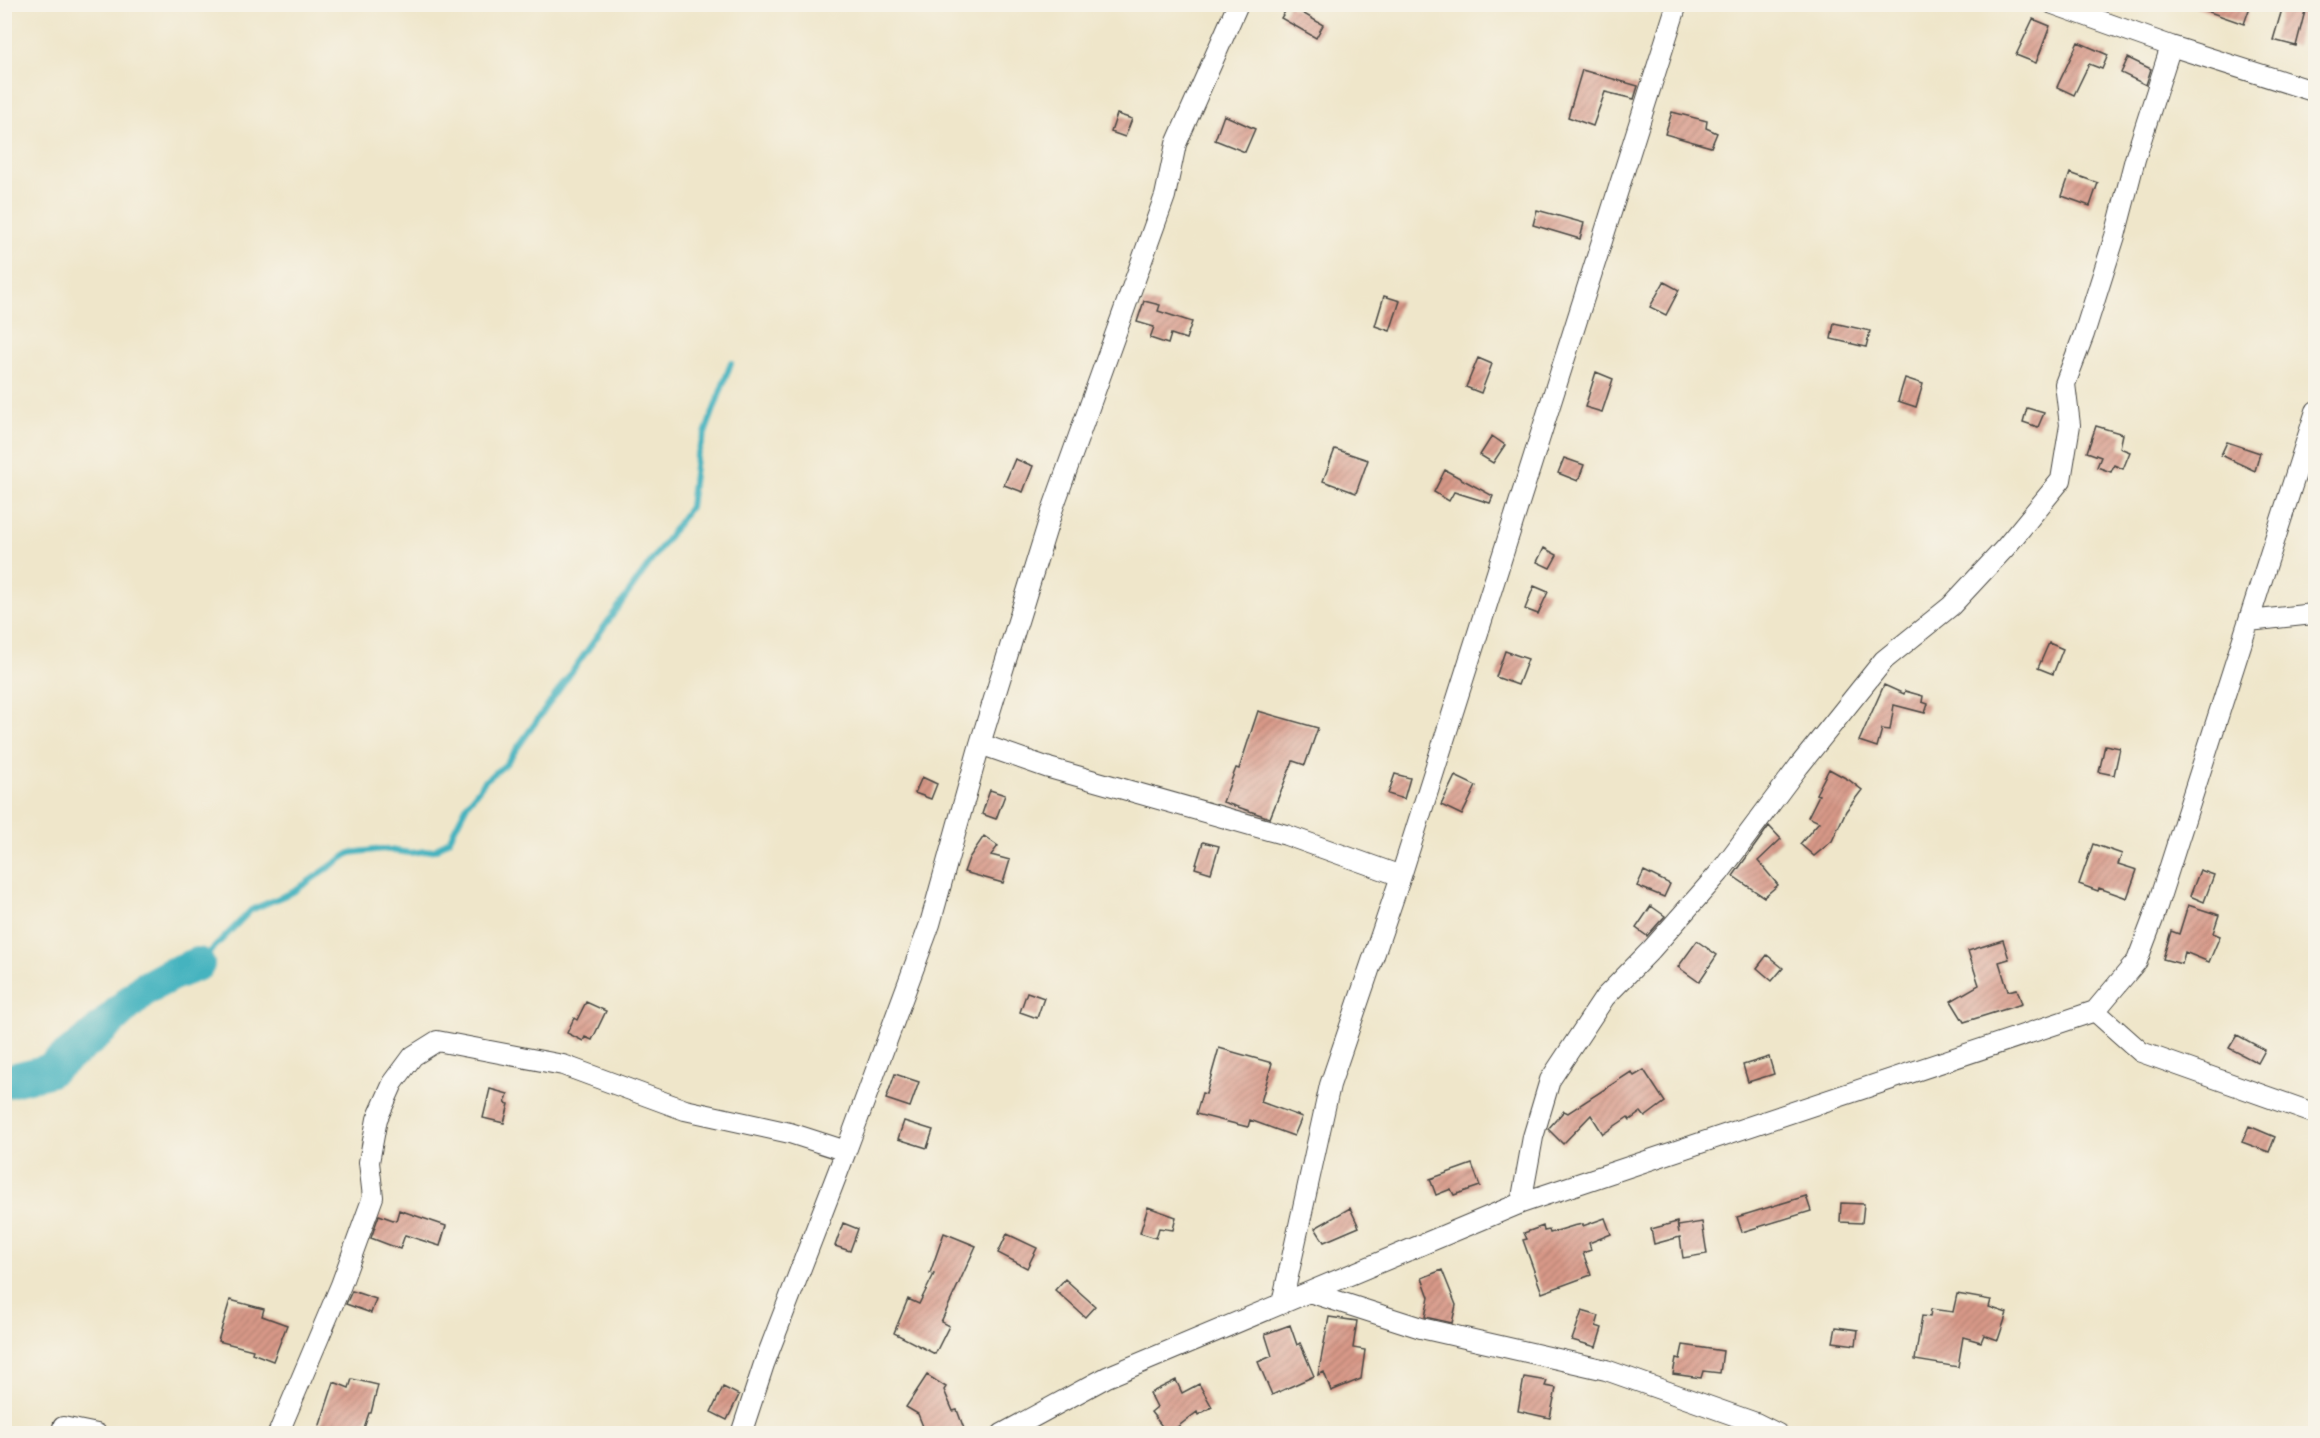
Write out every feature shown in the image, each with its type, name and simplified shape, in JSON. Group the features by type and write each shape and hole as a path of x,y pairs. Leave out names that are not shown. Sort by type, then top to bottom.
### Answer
{"street":[{"path":"741,1434 764,1364 930,924 981,744 1053,508 1165,196 1176,144 1238,4"},
{"path":"1282,1303 1330,1085 1401,876 1677,4"},
{"path":"2053,4 2171,46 2316,92"},
{"path":"1521,1203 1533,1137 1550,1080 1605,997 1651,950 1719,873 1812,749 1884,660 1951,606 2005,548 2061,480 2070,425 2065,384 2084,334 2115,236 2135,159 2171,46"},
{"path":"1002,1434 1107,1377 1521,1203 2095,1011 2137,962 2157,908 2316,411"},
{"path":"2248,621 2313,614"},
{"path":"981,744 1049,768 1286,835 1401,876"},
{"path":"2095,1011 2141,1052 2316,1114"},
{"path":"278,1434 341,1285 373,1197 369,1162 377,1119 393,1083 413,1056 437,1041 563,1065 685,1110 790,1133 846,1151"},
{"path":"1309,1292 1421,1328 1606,1370 1755,1422 1778,1434"},
{"path":"63,1427 97,1434"}],"building":[{"path":"2195,4 2251,4 2244,24 2195,7"},
{"path":"1289,5 1323,25 1316,38 1281,18"},
{"path":"2283,6 2305,11 2296,46 2273,40"},
{"path":"2033,19 2050,26 2036,63 2016,55"},
{"path":"2078,42 2108,55 2102,69 2089,64 2074,95 2057,87"},
{"path":"2128,58 2151,69 2146,85 2121,73"},
{"path":"1582,70 1638,86 1634,99 1605,92 1593,126 1568,117"},
{"path":"1672,112 1707,121 1706,128 1717,133 1711,147 1665,134"},
{"path":"1117,114 1132,119 1125,137 1111,132"},
{"path":"1224,115 1255,129 1245,152 1215,140"},
{"path":"2070,173 2098,183 2090,206 2062,196"},
{"path":"1537,210 1584,223 1580,239 1533,225"},
{"path":"1664,282 1679,290 1666,315 1650,307"},
{"path":"1384,296 1400,301 1390,331 1375,326"},
{"path":"1144,301 1160,305 1158,311 1192,322 1186,339 1171,334 1168,344 1150,338 1154,327 1137,322"},
{"path":"1834,323 1870,331 1866,347 1831,339"},
{"path":"1478,358 1492,364 1481,393 1466,387"},
{"path":"1596,372 1613,379 1602,412 1585,407"},
{"path":"1905,378 1923,384 1916,407 1898,401"},
{"path":"2027,408 2044,413 2038,427 2023,422"},
{"path":"2096,426 2123,434 2120,448 2130,452 2123,469 2114,465 2111,472 2097,467 2101,457 2087,452"},
{"path":"1492,436 1505,445 1493,463 1480,455"},
{"path":"2227,442 2260,453 2255,471 2221,455"},
{"path":"1335,449 1368,460 1356,493 1323,481"},
{"path":"1564,458 1584,465 1578,481 1558,473"},
{"path":"1015,459 1033,466 1023,492 1004,485"},
{"path":"1445,470 1493,496 1490,503 1454,492 1449,501 1434,492"},
{"path":"1544,548 1557,555 1550,568 1537,562"},
{"path":"1534,586 1548,592 1538,614 1525,609"},
{"path":"2049,643 2063,649 2053,674 2038,668"},
{"path":"1505,651 1528,659 1518,685 1496,677"},
{"path":"1884,685 1904,694 1905,691 1923,696 1922,702 1928,704 1925,713 1894,705 1890,730 1882,729 1877,747 1859,741"},
{"path":"1258,711 1318,728 1305,765 1293,761 1270,818 1223,802 1236,768 1239,769"},
{"path":"2105,745 2120,748 2114,775 2099,772"},
{"path":"1829,769 1862,790 1846,811 1832,841 1814,856 1800,844 1819,822 1808,817 1819,795 1816,794"},
{"path":"1395,774 1410,778 1404,799 1388,794"},
{"path":"1455,776 1476,786 1462,815 1441,805"},
{"path":"922,777 937,784 931,799 915,793"},
{"path":"990,790 1005,795 996,819 982,814"},
{"path":"1769,826 1781,839 1758,861 1778,885 1764,897 1733,876"},
{"path":"984,836 998,846 991,855 1010,860 1003,883 964,872 969,858"},
{"path":"1203,842 1219,846 1211,873 1195,868"},
{"path":"2093,844 2122,854 2118,864 2137,870 2127,898 2079,884"},
{"path":"2200,870 2214,875 2204,902 2190,896"},
{"path":"1644,871 1670,884 1664,897 1637,886"},
{"path":"2188,905 2219,915 2213,933 2220,936 2209,962 2185,952 2182,964 2163,959 2171,931 2179,934"},
{"path":"1651,906 1665,916 1647,936 1636,928"},
{"path":"2003,940 2009,959 1999,962 2008,991 2017,989 2022,1004 1964,1022 1951,1001 1979,985 1968,951"},
{"path":"1697,941 1717,955 1699,982 1678,967"},
{"path":"1767,955 1783,968 1772,981 1757,968"},
{"path":"1027,992 1044,998 1037,1018 1020,1012"},
{"path":"586,1002 606,1011 592,1040 585,1037 583,1041 567,1033 574,1018 577,1020"},
{"path":"2237,1035 2265,1050 2258,1063 2229,1048"},
{"path":"1219,1048 1272,1063 1261,1102 1302,1117 1294,1136 1250,1120 1248,1127 1196,1114 1202,1093 1206,1094"},
{"path":"1769,1057 1774,1074 1748,1082 1743,1065"},
{"path":"1644,1070 1665,1102 1645,1117 1641,1112 1630,1120 1628,1117 1603,1134 1591,1115 1563,1144 1548,1129 1564,1111 1568,1113 1631,1072 1634,1076"},
{"path":"895,1074 919,1082 910,1107 886,1099"},
{"path":"490,1089 508,1094 505,1103 509,1104 504,1123 483,1118"},
{"path":"904,1121 933,1130 927,1148 898,1139"},
{"path":"2249,1126 2275,1137 2269,1152 2242,1142"},
{"path":"1472,1164 1480,1186 1454,1195 1451,1189 1436,1195 1430,1179"},
{"path":"1806,1196 1811,1211 1742,1232 1737,1217"},
{"path":"1841,1203 1864,1204 1862,1223 1840,1222"},
{"path":"1148,1207 1176,1217 1173,1230 1159,1228 1156,1238 1140,1233"},
{"path":"1350,1208 1359,1227 1324,1242 1315,1228"},
{"path":"399,1210 446,1226 440,1246 405,1235 400,1249 371,1238 379,1215 396,1221"},
{"path":"1605,1218 1611,1234 1589,1243 1591,1250 1583,1253 1591,1275 1542,1293 1523,1240 1527,1239 1524,1233 1543,1226 1544,1231 1549,1230 1550,1233 1573,1226 1583,1224 1583,1226"},
{"path":"1677,1222 1679,1233 1678,1226 1702,1222 1707,1254 1683,1258 1680,1237 1654,1244 1651,1229"},
{"path":"843,1223 858,1229 850,1251 835,1246"},
{"path":"944,1233 976,1246 941,1322 949,1326 935,1354 894,1333 908,1299 919,1304 934,1274 930,1273"},
{"path":"1007,1234 1037,1248 1027,1268 998,1253"},
{"path":"1442,1270 1456,1305 1452,1323 1425,1317 1429,1297 1422,1278"},
{"path":"1065,1279 1095,1306 1085,1317 1055,1290"},
{"path":"352,1291 376,1299 371,1313 346,1304"},
{"path":"1957,1294 1991,1300 1989,1307 2007,1313 1998,1340 1984,1335 1981,1342 1963,1337 1958,1367 1915,1360 1922,1316 1930,1317 1931,1309 1953,1312"},
{"path":"230,1300 264,1309 262,1316 287,1325 273,1361 252,1353 253,1350 218,1341"},
{"path":"1582,1311 1599,1316 1596,1326 1602,1328 1596,1347 1572,1340"},
{"path":"1329,1317 1357,1321 1353,1348 1365,1350 1361,1379 1331,1391 1324,1372 1318,1375"},
{"path":"1290,1325 1297,1345 1300,1343 1314,1376 1272,1395 1258,1362 1272,1356 1265,1334"},
{"path":"1836,1327 1858,1330 1856,1345 1833,1342"},
{"path":"1683,1345 1723,1351 1720,1373 1703,1371 1701,1378 1673,1374 1676,1358 1680,1359"},
{"path":"927,1375 946,1387 944,1390 953,1411 957,1410 966,1434 926,1434 918,1414 906,1407"},
{"path":"1524,1377 1547,1381 1545,1386 1556,1388 1550,1418 1518,1411"},
{"path":"352,1379 378,1385 371,1413 369,1413 362,1434 317,1434 334,1382 349,1388"},
{"path":"1176,1380 1182,1393 1199,1384 1212,1407 1198,1415 1197,1412 1168,1434 1151,1412 1157,1407 1150,1393"},
{"path":"723,1387 739,1395 727,1420 711,1412"}],"waterway":[{"path":"198,964 251,910 293,892 350,853 383,849 410,853 435,850 449,840 468,803 486,780 505,765 690,507 696,458 731,363"},
{"path":"4,1082 48,1071 94,1036 144,989 198,964"}]}
